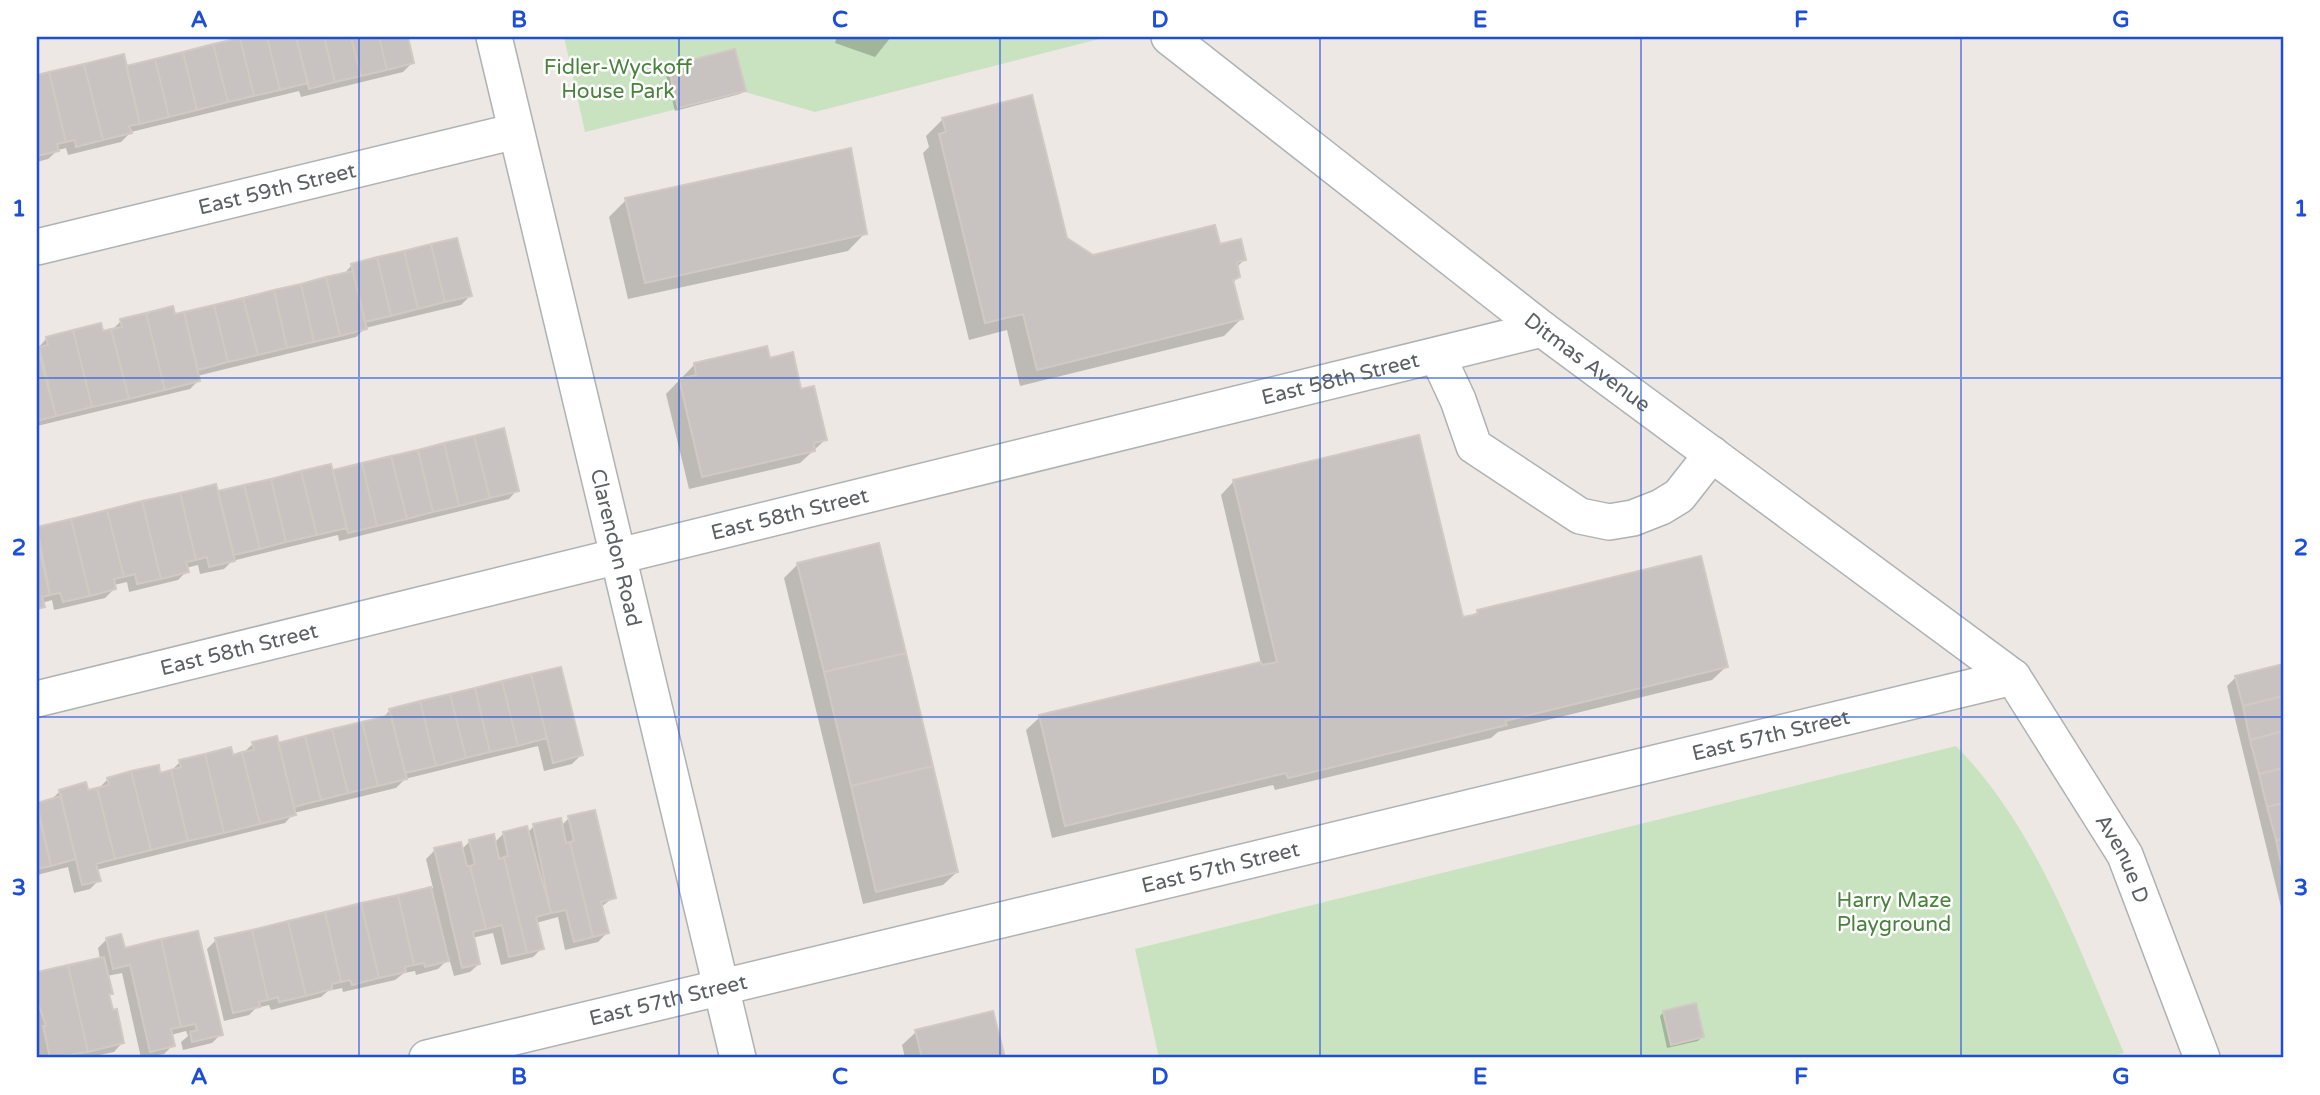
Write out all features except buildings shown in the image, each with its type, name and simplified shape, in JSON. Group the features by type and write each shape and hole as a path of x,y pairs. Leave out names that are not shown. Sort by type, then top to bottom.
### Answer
{"street":[{"name":"Clarendon Road","path":"494,37 738,1058"},
{"name":"Ditmas Avenue","path":"1174,38 1542,329 2013,677"},
{"name":"East 59th Street","path":"37,247 516,131"},
{"name":"East 58th Street","path":"37,699 1438,357 1542,329"},
{"path":"1438,357 1458,400 1474,446 1580,516 1609,522 1633,518 1661,507 1679,496 1712,454"},
{"name":"East 57th Street","path":"427,1058 2013,677"},
{"name":"Avenue D","path":"2013,677 2125,855 2202,1058"}],"green space":[{"name":"Fidler-Wyckoff House Park","path":"564,37 1107,37 815,112 745,92 585,132"},
{"name":"Harry Maze Playground","path":"1956,746 1985,779 2033,852 2054,891 2124,1053 2104,1058 1159,1058 1135,949"}]}
